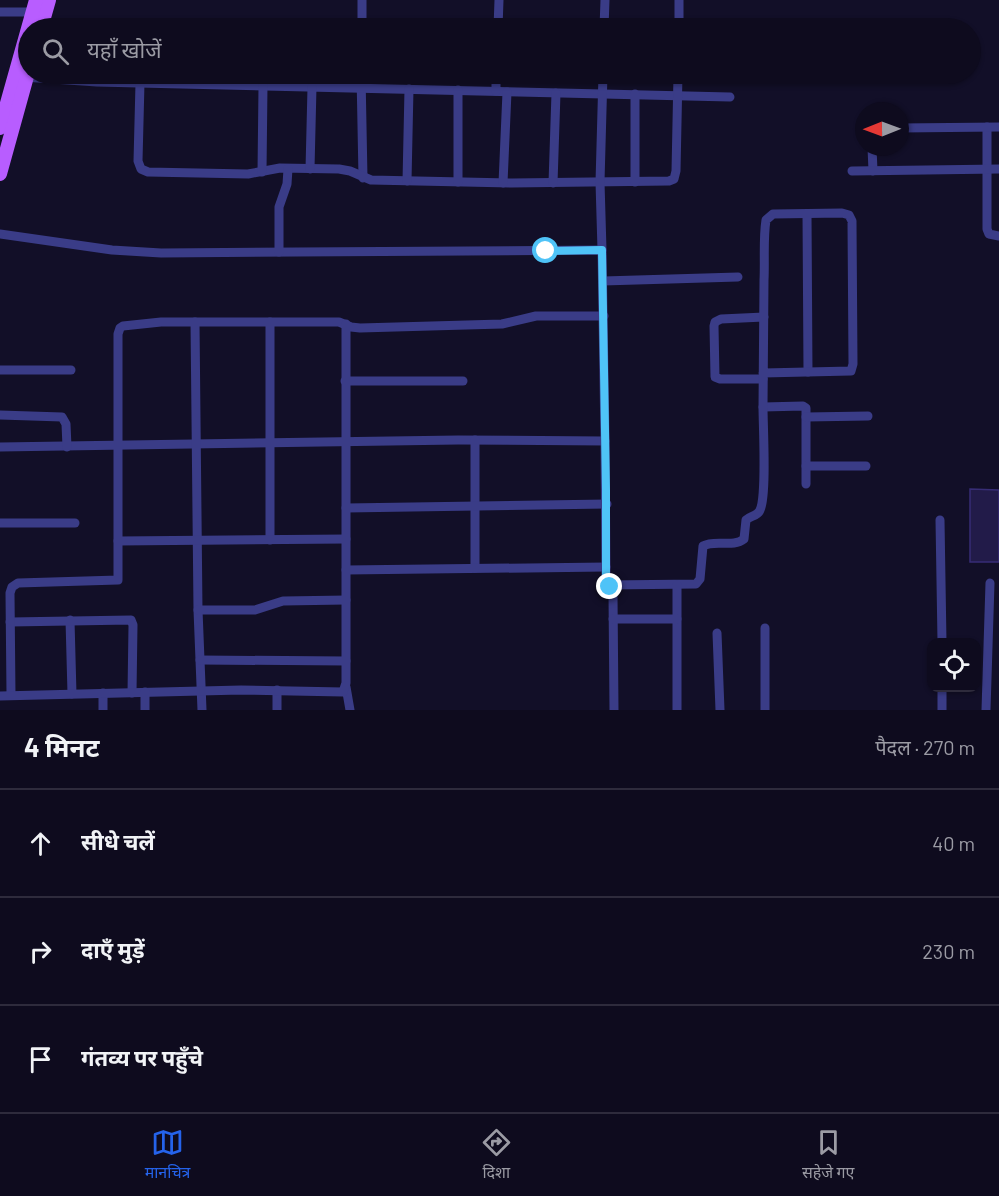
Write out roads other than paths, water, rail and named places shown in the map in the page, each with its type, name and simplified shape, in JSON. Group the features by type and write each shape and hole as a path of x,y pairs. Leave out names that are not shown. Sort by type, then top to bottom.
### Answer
{"main road":[{"path":"44,18 49,0"},
{"path":"0,128 19,84"},
{"path":"0,174 21,84"}],"street":[{"path":"362,0 362,18"},
{"path":"498,18 499,0"},
{"path":"604,18 605,0"},
{"path":"679,18 680,0"},
{"path":"0,12 34,6"},
{"path":"140,84 138,161 141,169 148,172 248,174 288,168 345,170 371,180 553,183 669,182 674,179 678,84"},
{"path":"181,84 730,97"},
{"path":"361,84 363,177"},
{"path":"496,84 496,91"},
{"path":"603,84 600,182 607,504 606,579 613,595 614,710"},
{"path":"262,172 263,86"},
{"path":"310,169 312,87"},
{"path":"407,181 409,89"},
{"path":"458,90 458,182"},
{"path":"503,183 507,92"},
{"path":"553,183 556,93"},
{"path":"634,182 635,94"},
{"path":"987,127 987,229 989,234 999,236"},
{"path":"909,128 999,127"},
{"path":"872,156 873,171"},
{"path":"279,252 279,207 287,184 288,168"},
{"path":"852,171 999,169"},
{"path":"608,585 693,585 698,582 703,546 709,543 744,539 746,520 757,514 760,509 763,484 763,376 766,220 773,214 843,213 849,215 852,221 852,368 847,372 808,372 763,376 720,379 715,377 715,321 764,317"},
{"path":"807,214 808,372"},
{"path":"0,234 145,253 602,250"},
{"path":"603,281 738,277"},
{"path":"11,695 11,590 18,583 118,580 118,334 120,328 127,325 161,322 339,322 355,328 502,324 536,316 604,316"},
{"path":"195,322 198,610 202,710"},
{"path":"270,322 270,540"},
{"path":"346,324 346,687 350,710"},
{"path":"0,370 71,370"},
{"path":"345,381 463,381"},
{"path":"763,407 803,406 806,408 806,483"},
{"path":"0,415 59,416 66,424 67,447"},
{"path":"806,417 868,416"},
{"path":"475,441 475,568"},
{"path":"0,447 605,441"},
{"path":"806,466 866,466"},
{"path":"346,508 607,504"},
{"path":"940,520 942,638"},
{"path":"0,523 75,523"},
{"path":"118,541 346,539"},
{"path":"346,570 606,567"},
{"path":"986,710 990,583"},
{"path":"677,585 677,710"},
{"path":"198,610 255,610 283,601 346,600"},
{"path":"613,619 677,620"},
{"path":"70,620 72,694"},
{"path":"10,622 131,620 133,625 132,693"},
{"path":"765,628 765,710"},
{"path":"717,633 720,710"},
{"path":"200,660 346,662"},
{"path":"0,696 277,690 340,692 346,687"},
{"path":"277,690 277,710"},
{"path":"145,692 145,710"},
{"path":"942,692 942,710"},
{"path":"103,693 103,710"}]}
